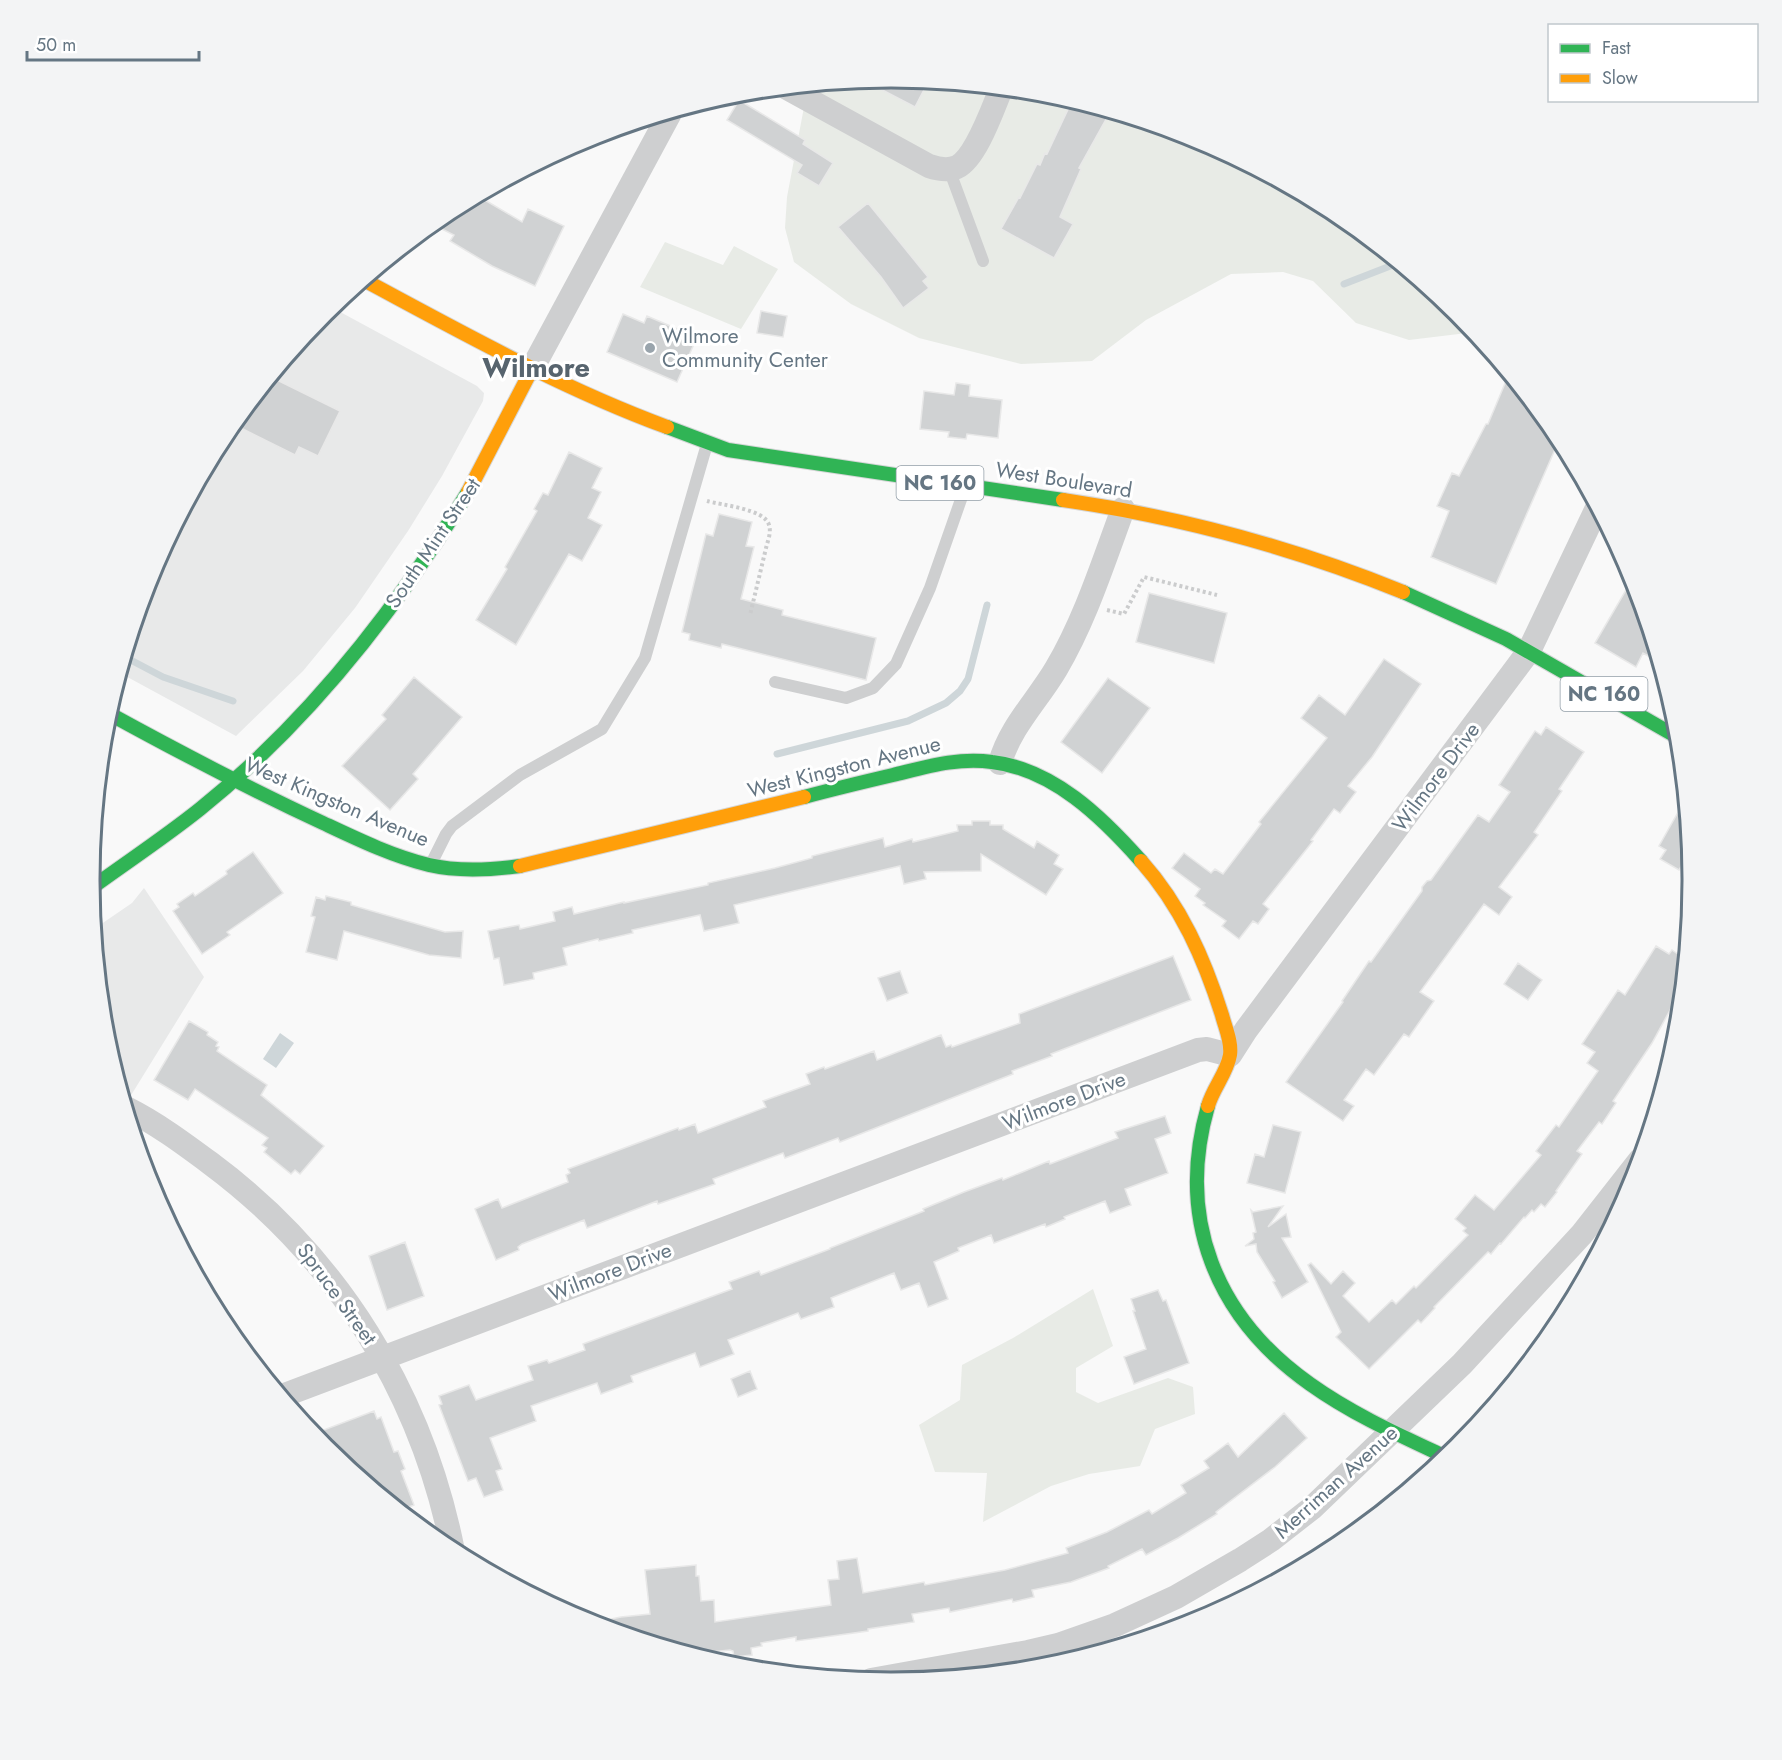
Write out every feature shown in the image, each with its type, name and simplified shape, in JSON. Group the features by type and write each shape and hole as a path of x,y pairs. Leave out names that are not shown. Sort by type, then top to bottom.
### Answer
{"street":[{"path":"798,94 929,166 939,169 950,169 964,162 971,154 998,96"},
{"name":"South Mint Street","path":"99,882 199,810 233,781 328,685 382,620 448,525 479,474 532,369 665,122"},
{"name":"West Boulevard","path":"371,284 532,369 631,414 728,450 1124,509 1274,546 1376,581 1420,598 1529,651 1668,732"},
{"path":"1000,763 1005,745 1056,669 1086,608 1124,509"},
{"name":"Wilmore Drive","path":"289,1393 1198,1050 1207,1049 1230,1055 1246,1030 1529,651 1593,516"},
{"name":"West Kingston Avenue","path":"117,717 233,781 393,854 430,865 468,870 516,867 930,765 963,760 1000,763 1026,771 1055,785 1082,804 1111,829 1147,868 1178,910 1210,978 1222,1016 1230,1055"},
{"path":"1230,1055 1215,1084 1208,1104 1197,1154 1195,1186 1200,1228 1212,1267 1230,1302 1254,1335 1283,1363 1335,1401 1392,1433 1437,1453"},
{"name":"Spruce Street","path":"135,1113 177,1138 258,1201 323,1268 365,1328 394,1378 420,1438 449,1537"},
{"name":"Merriman Avenue","path":"923,1671 1058,1645 1115,1625 1176,1597 1240,1560 1301,1518 1462,1364 1549,1272 1622,1183"}],"lane":[{"path":"950,169 983,261"},
{"path":"430,865 452,826 520,775 602,729 645,658 707,443"},
{"path":"775,682 846,698 873,688 896,664 930,588 965,487"}],"path":[{"path":"692,497 755,512 769,523 767,544 750,615"},
{"path":"1104,609 1124,614 1144,577 1216,595"}],"shaded area":[{"path":"891,88 943,90 994,95 1045,104 1096,115 1194,149 1241,170 1287,195 1331,222 1373,252 1413,285 1463,333 1409,340 1356,323 1313,281 1283,272 1231,274 1146,320 1092,361 1021,364 919,338 851,304 794,262 785,228 787,197 807,93"},
{"path":"665,242 723,265 734,246 778,269 741,329 640,287"},
{"path":"340,312 477,386 484,393 483,401 442,476 408,531 355,608 303,671 236,736 126,675 160,577 181,530 206,484 233,440 263,398 296,358"},
{"path":"144,888 204,977 130,1097 106,983 101,924 132,903"},
{"path":"280,1033 294,1043 276,1068 263,1059"},
{"path":"1093,1289 1113,1346 1076,1368 1076,1392 1098,1403 1168,1378 1193,1387 1195,1414 1155,1429 1140,1466 1089,1474 1051,1486 983,1522 987,1473 935,1472 919,1425 960,1400 962,1365 1013,1338"}],"building":[{"path":"879,88 924,89 915,107"},
{"path":"744,103 805,140 803,144 833,163 819,186 797,173 802,165 727,120 737,104"},
{"path":"1068,109 1106,118 1079,168 1081,169 1060,217 1073,224 1054,258 1001,229 1037,164 1040,165 1045,153 1047,154"},
{"path":"486,201 522,222 528,209 564,226 535,286 492,266 450,241 454,235 442,229"},
{"path":"868,203 928,277 923,281 929,288 903,308 881,277 838,227"},
{"path":"761,311 787,316 783,337 757,333"},
{"name":"Wilmore Community Center","path":"623,314 644,323 647,316 682,331 679,338 694,344 677,382 607,352"},
{"path":"278,380 340,411 318,456 299,447 295,455 241,428"},
{"path":"1506,382 1555,450 1496,584 1431,557 1449,511 1437,506 1452,473 1459,476 1488,424"},
{"path":"956,383 970,385 969,396 1002,400 998,438 967,434 966,439 948,437 949,432 920,429 924,391 954,395"},
{"path":"569,452 602,468 592,488 601,492 588,518 602,525 582,561 569,554 516,645 476,620 507,569 505,567 537,511 534,509 543,493 548,495"},
{"path":"719,514 752,522 746,546 754,547 741,599 783,610 782,615 876,638 866,680 722,644 721,648 689,640 690,634 682,632 706,534 713,536"},
{"path":"1626,589 1650,657 1643,653 1636,667 1595,643"},
{"path":"1149,593 1227,613 1214,663 1136,642"},
{"path":"1384,659 1421,684 1372,757 1348,786 1356,792 1340,813 1334,809 1311,840 1313,841 1263,904 1269,909 1258,924 1253,921 1239,939 1222,926 1226,921 1203,905 1205,903 1195,896 1200,889 1172,868 1184,853 1211,873 1215,869 1223,874 1261,824 1259,822 1327,738 1301,718 1319,695 1345,715"},
{"path":"414,677 462,717 413,774 418,779 390,810 342,766 386,719 382,715"},
{"path":"1108,678 1150,708 1102,773 1061,742"},
{"path":"1546,727 1584,752 1559,789 1562,791 1534,832 1538,835 1499,887 1512,897 1499,915 1484,904 1420,992 1434,1001 1409,1037 1404,1034 1374,1075 1366,1069 1344,1100 1354,1106 1343,1121 1286,1082 1369,961 1371,962 1422,891 1422,887 1431,880 1478,815 1489,822 1510,792 1499,785 1535,731 1541,735"},
{"path":"1679,810 1682,865 1679,870 1660,859 1666,850 1659,846"},
{"path":"972,821 990,821 990,825 1003,825 1003,829 1034,848 1037,841 1059,855 1054,864 1063,869 1046,895 981,854 981,871 924,872 926,879 904,884 900,866 734,905 739,923 704,931 700,915 632,930 633,933 563,948 567,965 533,973 534,979 504,985 499,958 494,959 488,931 519,925 520,929 555,921 553,912 572,907 574,914 708,885 708,883 775,868 883,838 885,847 912,839 913,842 958,831 957,825 972,825"},
{"path":"253,852 283,893 227,932 230,935 202,954 173,911 179,907 177,904 193,893 195,896 227,874 226,871"},
{"path":"326,896 445,932 463,931 461,958 429,955 344,931 337,960 306,952 315,917 311,916 316,897 325,900"},
{"path":"1656,946 1669,954 1672,950 1679,955 1672,1007 1652,1043 1613,1101 1616,1103 1602,1124 1599,1122 1577,1151 1582,1154 1557,1192 1545,1207 1541,1204 1534,1212 1532,1210 1524,1217 1501,1244 1491,1254 1488,1252 1421,1323 1418,1320 1369,1369 1336,1337 1341,1332 1308,1265 1311,1263 1331,1284 1343,1271 1355,1283 1343,1296 1369,1322 1392,1300 1396,1304 1414,1286 1416,1288 1468,1235 1463,1231 1466,1228 1455,1219 1475,1195 1494,1210 1541,1155 1536,1151 1556,1125 1559,1127 1598,1071 1587,1063 1595,1052 1582,1044 1618,990 1625,995"},
{"path":"1173,956 1191,1000 1051,1054 1052,1056 1012,1071 1013,1074 840,1142 838,1138 785,1158 783,1153 713,1179 715,1184 658,1204 657,1201 587,1228 584,1220 522,1244 518,1247 519,1250 496,1260 475,1209 498,1199 502,1208 568,1182 566,1175 570,1173 568,1169 678,1128 679,1130 695,1124 698,1133 766,1107 763,1101 810,1084 806,1074 824,1067 825,1069 874,1051 877,1060 941,1035 946,1047 951,1045 952,1047 1020,1023 1019,1014"},
{"path":"1518,963 1542,980 1528,1000 1504,984"},
{"path":"900,971 908,993 887,1001 878,978"},
{"path":"189,1021 208,1032 207,1035 218,1042 217,1051 267,1085 261,1095 324,1146 300,1174 295,1170 291,1174 264,1152 267,1148 262,1145 268,1138 195,1089 188,1100 154,1080"},
{"path":"1165,1116 1171,1133 1155,1139 1168,1173 1125,1189 1131,1205 1110,1213 1105,1201 1064,1217 1065,1219 1046,1227 1045,1224 994,1243 991,1235 958,1248 959,1251 934,1262 948,1299 928,1307 919,1283 901,1290 894,1273 831,1298 834,1307 801,1319 798,1313 728,1340 734,1354 700,1367 695,1353 631,1376 633,1382 601,1394 597,1383 531,1406 536,1421 490,1438 502,1469 496,1471 503,1490 484,1497 476,1478 468,1481 439,1405 442,1404 439,1396 469,1385 476,1400 533,1380 528,1366 547,1360 549,1363 585,1350 583,1344 732,1289 729,1282 759,1271 761,1275 830,1249 924,1211 923,1209 964,1192 1002,1178 1003,1180 1049,1161 1050,1164 1118,1138 1115,1132"},
{"path":"1273,1125 1301,1132 1285,1193 1247,1183 1255,1154 1264,1157"},
{"path":"1283,1206 1268,1227 1286,1214 1291,1237 1282,1238 1308,1282 1282,1298 1273,1282 1275,1281 1257,1252 1256,1244 1245,1246 1254,1239 1253,1233 1256,1232 1251,1210 1253,1212"},
{"path":"405,1242 424,1296 387,1310 369,1256"},
{"path":"1158,1290 1163,1301 1166,1300 1189,1363 1134,1384 1124,1357 1146,1349 1131,1299"},
{"path":"750,1371 757,1389 738,1397 731,1379"},
{"path":"374,1411 377,1419 381,1417 394,1452 398,1451 405,1469 401,1471 414,1505 408,1507 369,1475 322,1431"},
{"path":"1284,1413 1307,1438 1275,1467 1216,1512 1217,1514 1178,1538 1146,1555 1142,1549 1108,1566 1109,1568 1071,1582 1032,1590 1034,1597 1013,1602 1012,1599 950,1612 949,1608 912,1614 914,1622 868,1629 868,1631 796,1641 796,1637 761,1643 762,1646 751,1648 752,1655 739,1656 734,1655 733,1651 730,1650 716,1651 686,1645 610,1619 650,1614 645,1570 696,1565 701,1601 714,1600 715,1622 831,1605 828,1580 839,1579 837,1561 857,1558 863,1593 924,1582 925,1585 1005,1570 1068,1553 1066,1548 1107,1532 1149,1510 1152,1514 1186,1493 1181,1485 1209,1468 1204,1461 1228,1443 1238,1457"}],"waterway":[{"path":"1344,284 1390,266"},
{"path":"777,754 908,721 946,703 960,691 968,679 987,605"},
{"path":"131,660 163,677 233,701"}],"traffic: fast":[{"path":"667,427 728,450 1063,500"},
{"path":"99,883 200,809 240,775 313,702 380,621 411,579 468,492"},
{"path":"1403,592 1506,639 1668,732"},
{"path":"117,718 269,797 388,852 429,865 452,869 520,866"},
{"path":"804,797 942,764 979,761 1014,766 1036,774 1075,798 1110,828 1141,861"},
{"path":"1208,1106 1199,1147 1197,1187 1201,1226 1211,1262 1228,1296 1249,1328 1277,1357 1326,1395 1393,1432 1437,1453"}],"traffic: slow":[{"path":"371,284 475,340 551,377 667,427"},
{"path":"468,492 532,369"},
{"path":"1063,500 1150,515 1236,536 1321,561 1403,592"},
{"path":"520,866 804,797"},
{"path":"1141,861 1168,896 1190,934 1215,994 1228,1035 1230,1055 1208,1106"}],"place":[{"name":"Wilmore Community Center","path":"650,348"}],"district":[{"name":"Wilmore","path":"536,367"}]}
